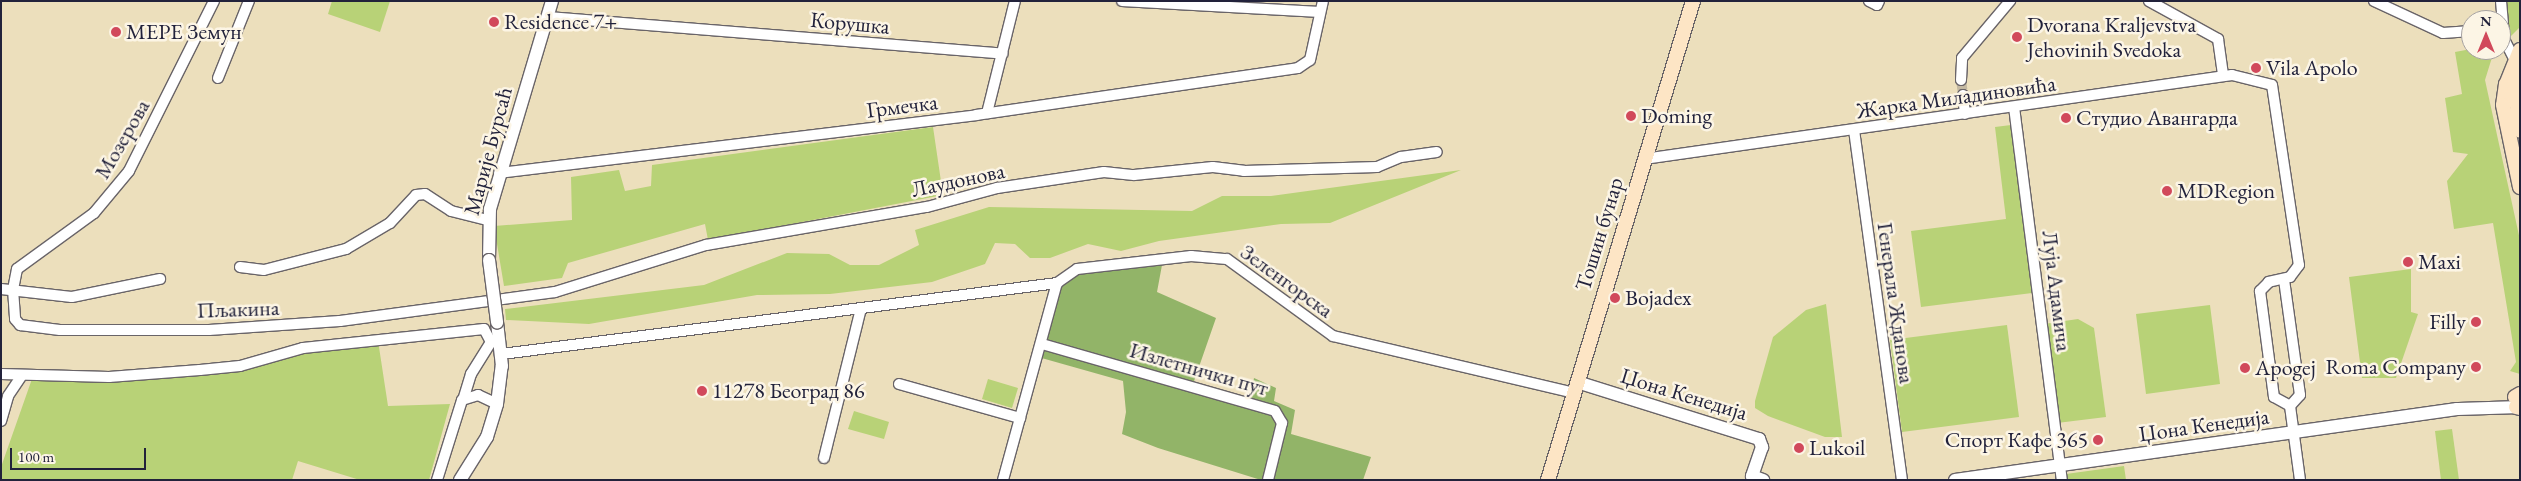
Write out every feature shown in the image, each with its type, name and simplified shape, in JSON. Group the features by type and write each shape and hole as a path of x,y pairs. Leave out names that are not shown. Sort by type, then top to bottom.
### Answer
{"main road":[{"name":"Тошин бунар","path":"1548,480 1693,1"},
{"path":"2516,60 2520,131"},
{"path":"2516,60 2503,105 2520,187"}],"street":[{"name":"Мозерова","path":"12,289 23,262 94,213 129,172 214,1"},
{"path":"218,78 248,1"},
{"name":"Марије Бурсаћ","path":"460,480 486,437 497,404 502,354 489,260 488,220 499,173 552,1"},
{"path":"987,113 1015,1"},
{"path":"1122,1 1321,6"},
{"path":"1961,80 1962,58 2010,1"},
{"path":"2148,1 2215,36 2223,76"},
{"path":"2374,1 2443,33 2461,32"},
{"name":"Грмечка","path":"499,173 987,113 1307,64 1321,6"},
{"name":"Корушка","path":"547,17 1002,54"},
{"name":"Жарка Миладиновића","path":"1644,159 2223,76 2272,85 2299,265 2295,274 2284,280"},
{"path":"1962,95 1965,114"},
{"name":"Луја Адамича","path":"2014,107 2062,480"},
{"name":"Генерала Жданова","path":"1854,130 1902,480"},
{"name":"Лаудонова","path":"493,299 568,289 628,266 706,245 927,207 997,188 1104,172 1134,175 1213,167 1244,171 1377,167 1401,157 1437,152"},
{"path":"240,268 264,270 346,249 385,227 416,195 425,194 451,211 488,220"},
{"name":"Зеленгорска","path":"1057,283 1077,269 1098,266 1191,256 1226,259 1333,336 1575,388"},
{"path":"1,289 12,289 35,296 72,297 160,280"},
{"path":"2290,406 2274,397 2260,291 2269,282 2284,280 2300,395 2290,406 2300,480"},
{"path":"502,354 1057,283 1042,344 1003,480"},
{"name":"Пљакина","path":"12,289 15,319 20,325 60,330 295,326 493,299"},
{"path":"824,458 861,308"},
{"path":"1,374 109,377 240,366 303,348 484,329 491,342 471,374 438,480"},
{"name":"Излетнички пут","path":"1042,344 1275,411 1282,423 1268,480"},
{"path":"1,421 8,396 22,375"},
{"path":"899,384 1020,418"},
{"name":"Џона Кенедија","path":"1575,388 1759,439 1762,447 1756,479"},
{"path":"464,397 478,395 497,404"},
{"name":"Џона Кенедија","path":"1955,480 2518,401"}],"green space":[{"path":"332,1 390,1 380,32 328,14"},
{"path":"2520,1 2520,27 2511,36 2511,10 2506,10 2506,2"},
{"path":"2461,51 2461,60 2491,60 2485,80 2520,240 2520,374 2510,371 2516,362 2493,223 2454,229 2447,181 2468,154 2453,152 2445,98 2462,94 2455,52"},
{"path":"2011,125 2032,293 1921,307 1911,231 2006,219 1995,127"},
{"path":"933,127 943,195 708,240 705,224 568,263 562,278 504,286 494,226 572,220 571,177 619,170 625,191 651,186 652,165"},
{"path":"1461,170 1330,223 1281,224 1159,241 1121,251 1088,244 1050,258 1030,258 1015,244 995,243 985,264 932,282 830,294 757,295 589,324 506,320 505,309 704,285 787,253 829,254 850,265 879,265 919,245 915,230 989,207 1192,211 1222,196 1271,196"},
{"path":"1150,260 1162,265 1157,292 1216,318 1193,384 1250,399 1254,378 1276,388 1274,401 1295,410 1291,434 1371,457 1363,480 1261,480 1158,448 1122,434 1126,412 1123,381 1038,357 1064,275"},
{"path":"2411,269 2411,312 2418,314 2396,378 2362,378 2349,277"},
{"path":"1826,304 1842,437 1825,437 1768,416 1755,408 1755,401 1773,337 1806,310"},
{"path":"2210,305 2220,384 2146,394 2136,314"},
{"path":"2078,319 2094,328 2106,417 2057,423 2044,324"},
{"path":"2007,325 2019,417 1902,432 1890,340"},
{"path":"377,334 388,406 450,404 429,480 360,480 298,461 292,480 1,480 1,467 33,376 232,367 293,346"},
{"path":"988,379 1018,388 1012,408 982,399"},
{"path":"854,411 889,422 884,439 848,429"},
{"path":"2452,429 2459,480 2441,480 2435,431"},
{"path":"2124,466 2126,480 2066,480 2066,474"}],"tunnel":[{"path":"1961,80 1963,95"}],"place":[{"name":"Residence 7+","path":"494,22"},
{"name":"МЕРЕ Земун","path":"116,32"},
{"name":"Dvorana Kraljevstva Jehovinih Svedoka","path":"2017,37"},
{"name":"Vila Apolo","path":"2256,68"},
{"name":"Doming","path":"1631,116"},
{"name":"Студио Авангарда","path":"2066,118"},
{"name":"MDRegion","path":"2167,191"},
{"name":"Maxi","path":"2408,262"},
{"name":"Bojadex","path":"1615,298"},
{"name":"Filly","path":"2476,322"},
{"name":"Roma Company","path":"2476,367"},
{"name":"Apogej","path":"2245,368"},
{"name":"11278 Београд 86","path":"702,391"},
{"name":"Спорт Кафе 365","path":"2098,440"},
{"name":"Lukoil","path":"1799,448"}]}
